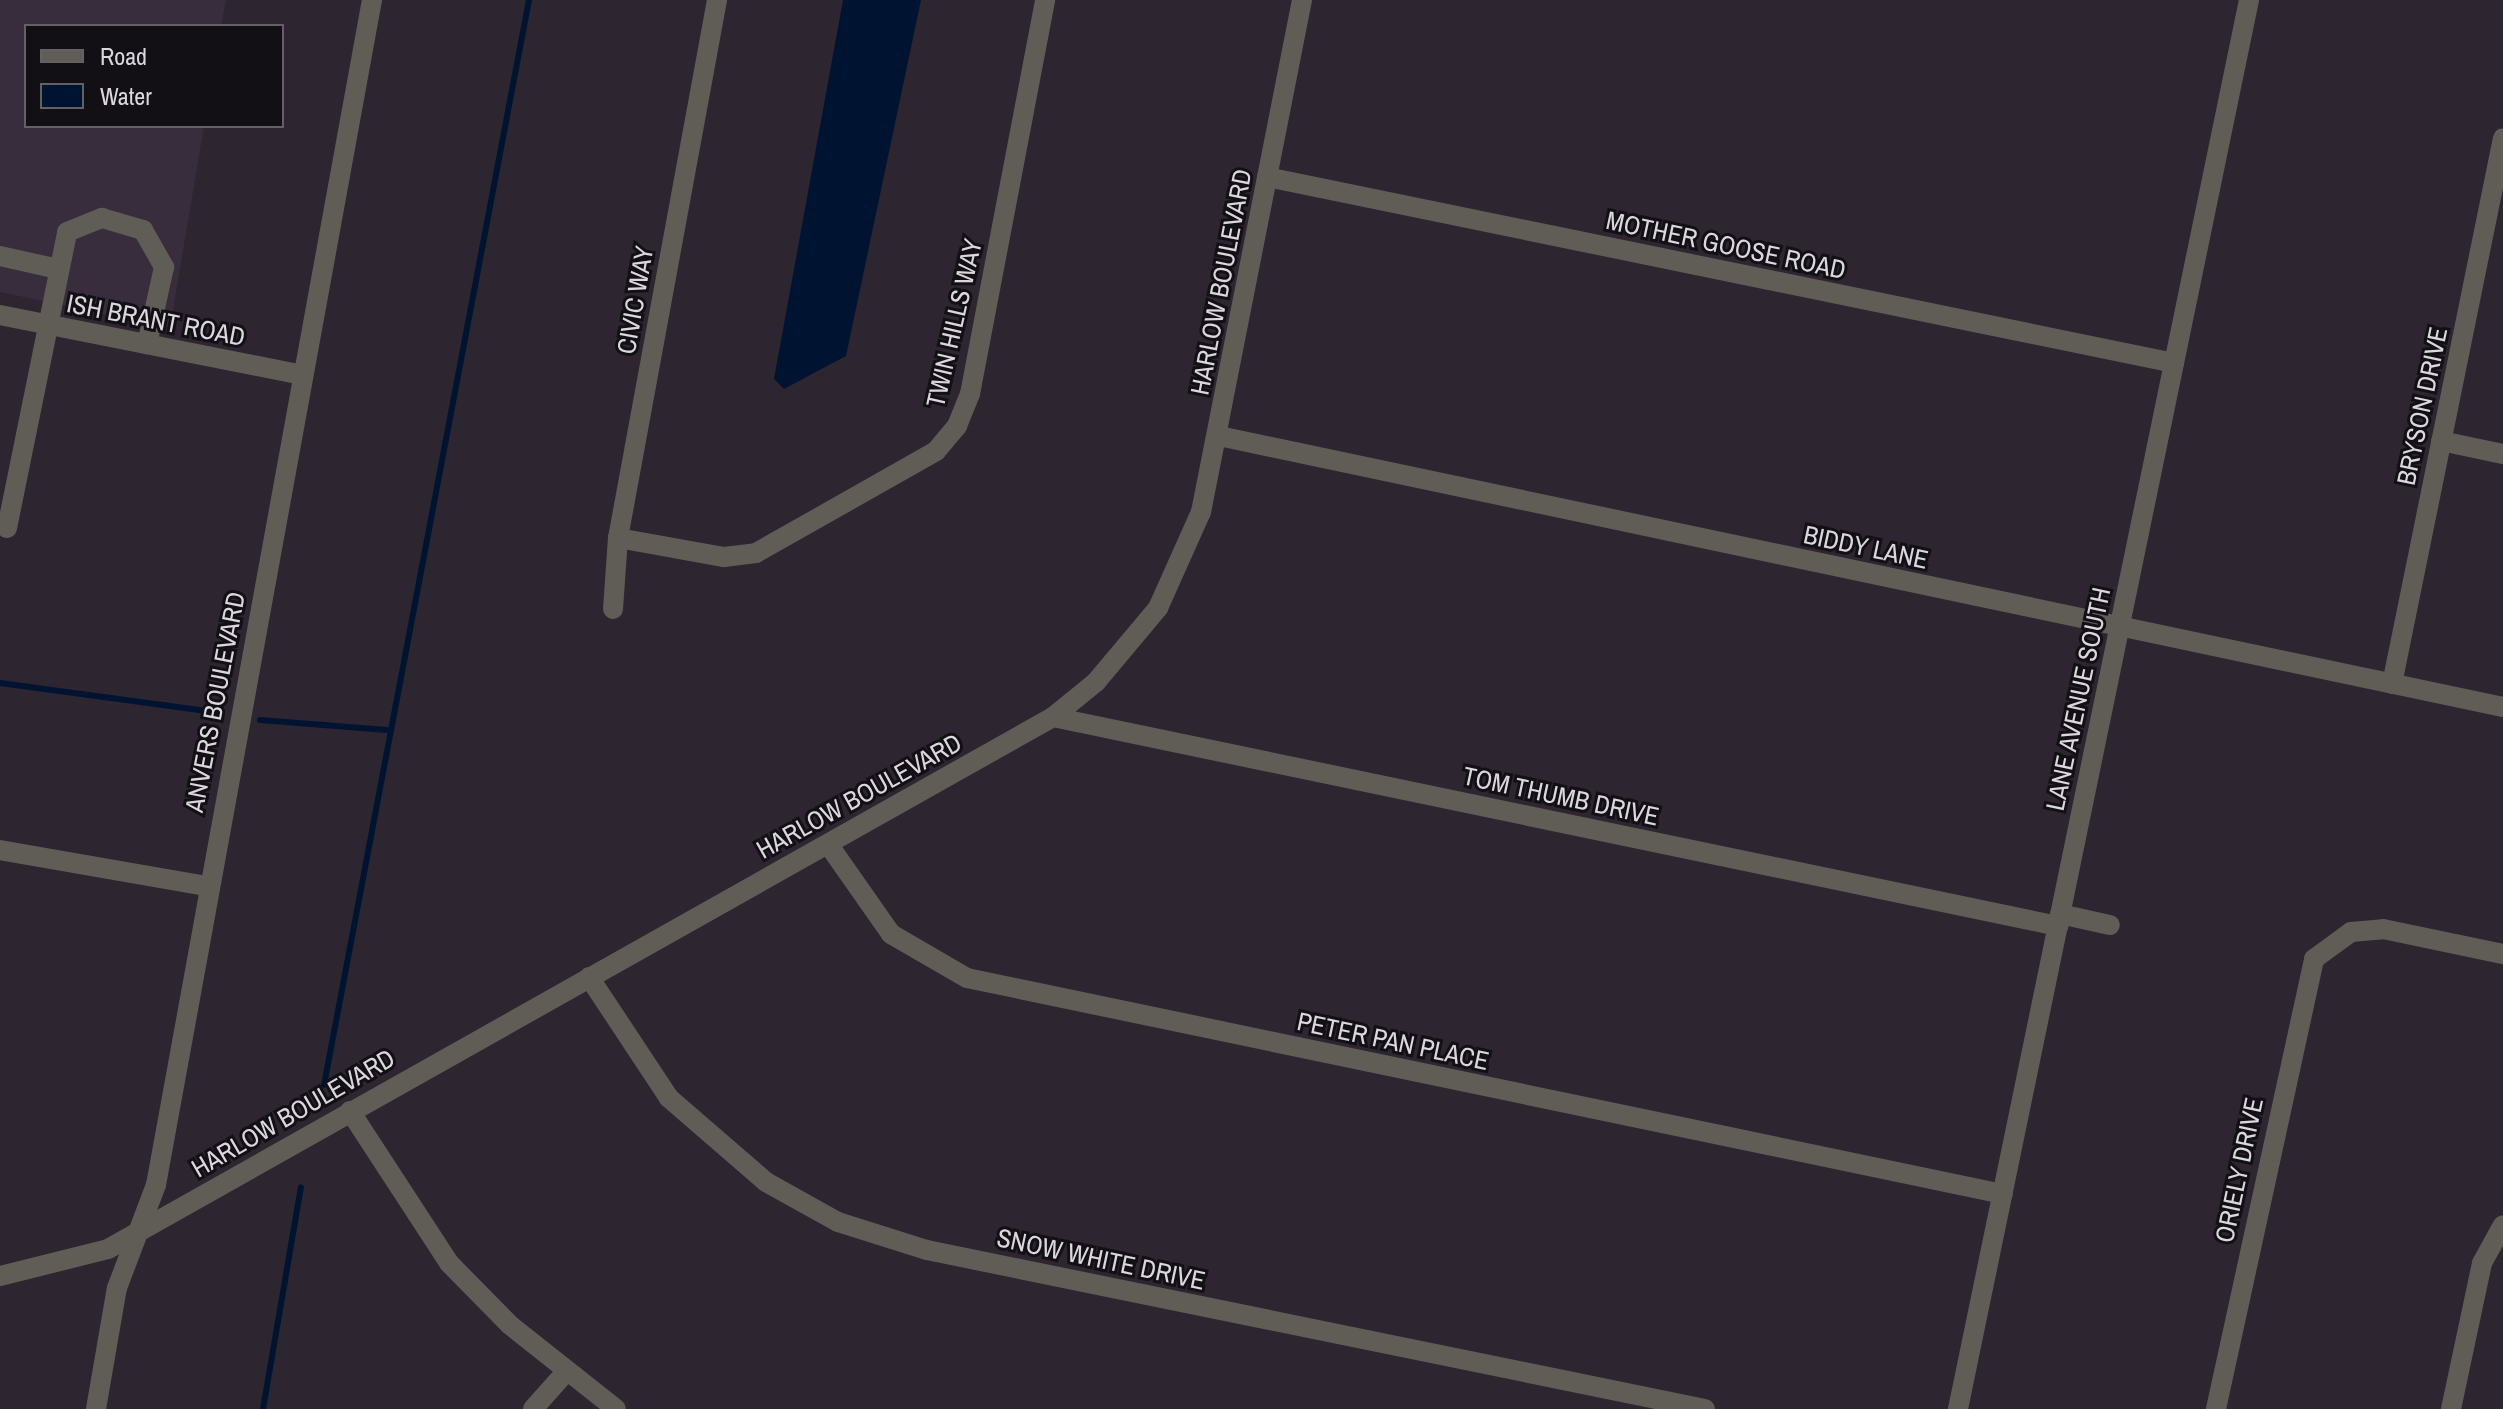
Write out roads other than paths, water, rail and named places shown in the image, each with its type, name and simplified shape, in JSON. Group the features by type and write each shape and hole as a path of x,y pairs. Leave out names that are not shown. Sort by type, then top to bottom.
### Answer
{"street":[{"name":"ANVERS BOULEVARD","path":"96,1409 117,1288 156,1185 207,886 372,0"},
{"name":"CIVIC WAY","path":"613,609 618,538 717,0"},
{"name":"TWIN HILLS WAY","path":"618,538 724,557 756,553 936,451 957,426 970,394 1045,0"},
{"name":"HARLOW BOULEVARD","path":"0,1276 63,1265 139,1230 1053,717 1129,649 1158,608 1201,512 1219,436 1302,0"},
{"name":"LANE AVENUE SOUTH","path":"1958,1409 2249,0"},
{"name":"BRYSON DRIVE","path":"2392,684 2500,170 2503,138"},
{"name":"MOTHER GOOSE ROAD","path":"1267,177 2174,363"},
{"path":"7,528 67,232 102,218 143,230 164,267 147,344"},
{"path":"0,256 58,269"},
{"name":"ISH BRANT ROAD","path":"0,315 302,375"},
{"name":"BIDDY LANE","path":"1219,436 2503,707"},
{"path":"2441,441 2503,454"},
{"name":"TOM THUMB DRIVE","path":"1053,717 2059,920 2110,925"},
{"name":"PETER PAN PLACE","path":"828,844 891,934 967,978 2003,1194"},
{"path":"0,850 207,886"},
{"name":"ORIELY DRIVE","path":"2216,1409 2303,986 2325,946 2351,932 2383,929 2503,954"},
{"name":"SNOW WHITE DRIVE","path":"589,977 669,1098 766,1182 838,1222 927,1250 1705,1409"},
{"path":"350,1111 449,1263 566,1372 616,1409"},
{"path":"2451,1409 2499,1230"},
{"path":"533,1409 566,1372"}],"water":[{"path":"843,0 921,0 846,356 784,389 774,379"}],"waterway":[{"path":"324,1085 529,0"},
{"path":"0,683 214,712"},
{"path":"260,720 387,730"},
{"path":"263,1409 301,1187"}]}
